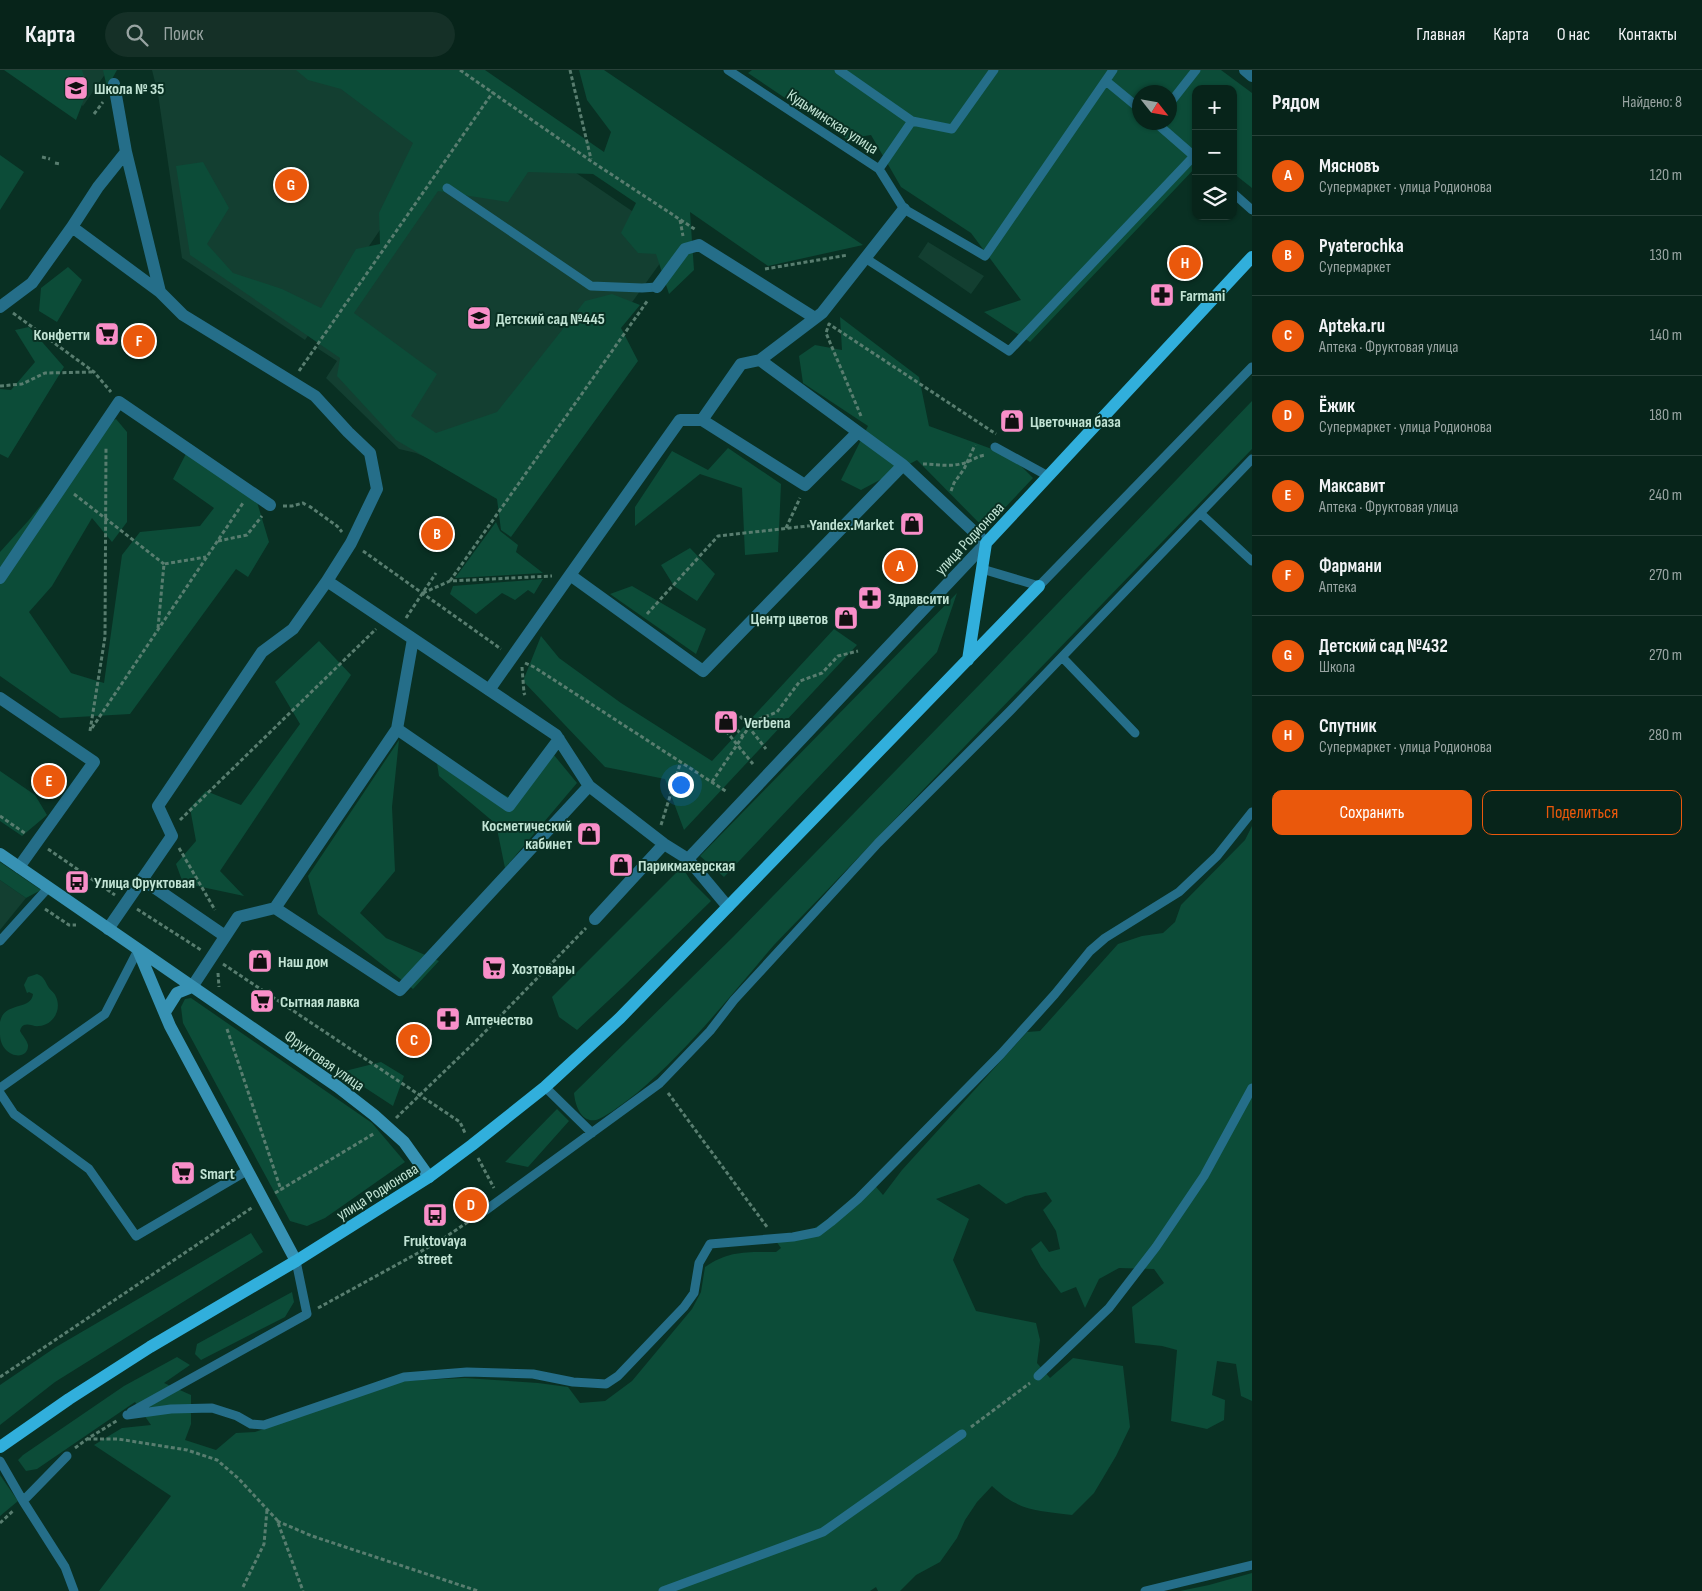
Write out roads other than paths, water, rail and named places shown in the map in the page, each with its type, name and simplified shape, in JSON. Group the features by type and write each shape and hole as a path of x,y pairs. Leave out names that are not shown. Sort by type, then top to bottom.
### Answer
{"main road":[{"name":"улица Родионова","path":"986,543 1252,257"},
{"path":"968,660 986,543"},
{"name":"улица Родионова","path":"0,1447 69,1399 150,1347 296,1261 430,1177 545,1087 620,1018 1039,586"}],"street":[{"path":"1245,70 1252,76"},
{"path":"114,84 126,152 160,292"},
{"path":"1,306 32,283 98,187 126,152"},
{"path":"702,420 741,364 760,360 822,313 904,209"},
{"path":"72,227 160,292 183,315 315,396 370,453 377,488 351,543 327,581 293,629 262,652 158,806 170,833 108,929"},
{"path":"657,287 685,249 699,245 815,318"},
{"path":"760,360 860,426 986,543"},
{"path":"0,578 106,424 119,402 270,505"},
{"path":"490,690 680,420 702,420 805,486 860,426"},
{"path":"570,575 703,670 903,465"},
{"name":"улица Родионова","path":"688,858 986,543"},
{"path":"327,581 556,734 589,786 664,844 688,858 728,907"},
{"path":"164,1012 178,993 192,987 238,917 274,908 397,729 413,639"},
{"path":"0,698 94,762 19,868"},
{"path":"397,729 509,806 559,739"},
{"path":"274,908 400,990 589,786"},
{"path":"595,919 664,844"},
{"name":"Фруктовая улица","path":"0,854 338,1088 404,1142 430,1177"},
{"path":"142,879 227,934"},
{"path":"138,950 170,1026 296,1261"}],"lane":[{"name":"Кудьминская улица","path":"728,70 879,169 904,209 986,256 1106,80"},
{"path":"839,70 912,121 952,129 994,70"},
{"path":"1114,70 1106,80 1132,102"},
{"path":"1177,94 1196,70"},
{"path":"879,169 912,121"},
{"path":"1164,130 1192,153"},
{"path":"868,255 1009,351 1192,159"},
{"path":"447,188 591,286 657,287"},
{"path":"1237,197 1252,210"},
{"name":"улица Родионова","path":"1039,586 1252,367"},
{"path":"994,451 1048,476"},
{"path":"486,1210 660,1082 710,1031 734,1000 878,843 1252,461"},
{"path":"1200,513 1252,561"},
{"path":"982,569 1039,586"},
{"path":"1062,657 1135,733"},
{"path":"296,1261 307,1314 127,1415 171,1409 212,1408 237,1416 251,1424 264,1425 404,1377 467,1372 532,1374 573,1382 606,1384 618,1376 684,1307 694,1293 699,1263 710,1244 776,1239 818,1232 858,1200 1001,1054 1055,994 1090,951 1105,938 1179,892 1217,856 1252,812"},
{"path":"0,941 48,888"},
{"path":"0,1088 105,1014 138,950"},
{"path":"545,1087 592,1133"},
{"path":"1038,1376 1109,1308 1156,1247 1204,1176 1252,1088"},
{"path":"0,1092 14,1114 89,1169 136,1236 248,1170"},
{"path":"662,1591 823,1532 962,1434"},
{"path":"23,1501 67,1456"},
{"path":"0,1461 65,1566 74,1591"},
{"path":"1145,1591 1252,1565"}],"place":[{"name":"Школа № 35","path":"76,88"},
{"name":"Детский сад №432","path":"291,185"},
{"name":"Спутник","path":"1185,263"},
{"name":"Farmani","path":"1162,295"},
{"name":"Детский сад №445","path":"479,318"},
{"name":"Конфетти","path":"107,334"},
{"name":"Фармани","path":"139,341"},
{"name":"Цветочная база","path":"1012,421"},
{"name":"Yandex.Market","path":"912,524"},
{"name":"Pyaterochka","path":"437,534"},
{"name":"Мясновъ","path":"900,566"},
{"name":"Здравсити","path":"870,598"},
{"name":"Центр цветов","path":"846,618"},
{"name":"Verbena","path":"726,722"},
{"name":"Максавит","path":"49,781"},
{"name":"Косметический кабинет","path":"589,834"},
{"name":"Парикмахерская","path":"621,865"},
{"name":"Улица Фруктовая","path":"77,882"},
{"name":"Наш дом","path":"260,961"},
{"name":"Хозтовары","path":"494,968"},
{"name":"Сытная лавка","path":"262,1001"},
{"name":"Аптечество","path":"448,1019"},
{"name":"Apteka.ru","path":"414,1040"},
{"name":"Smart","path":"183,1173"},
{"name":"Ёжик","path":"471,1205"},
{"name":"Fruktovaya street","path":"435,1215"}]}
